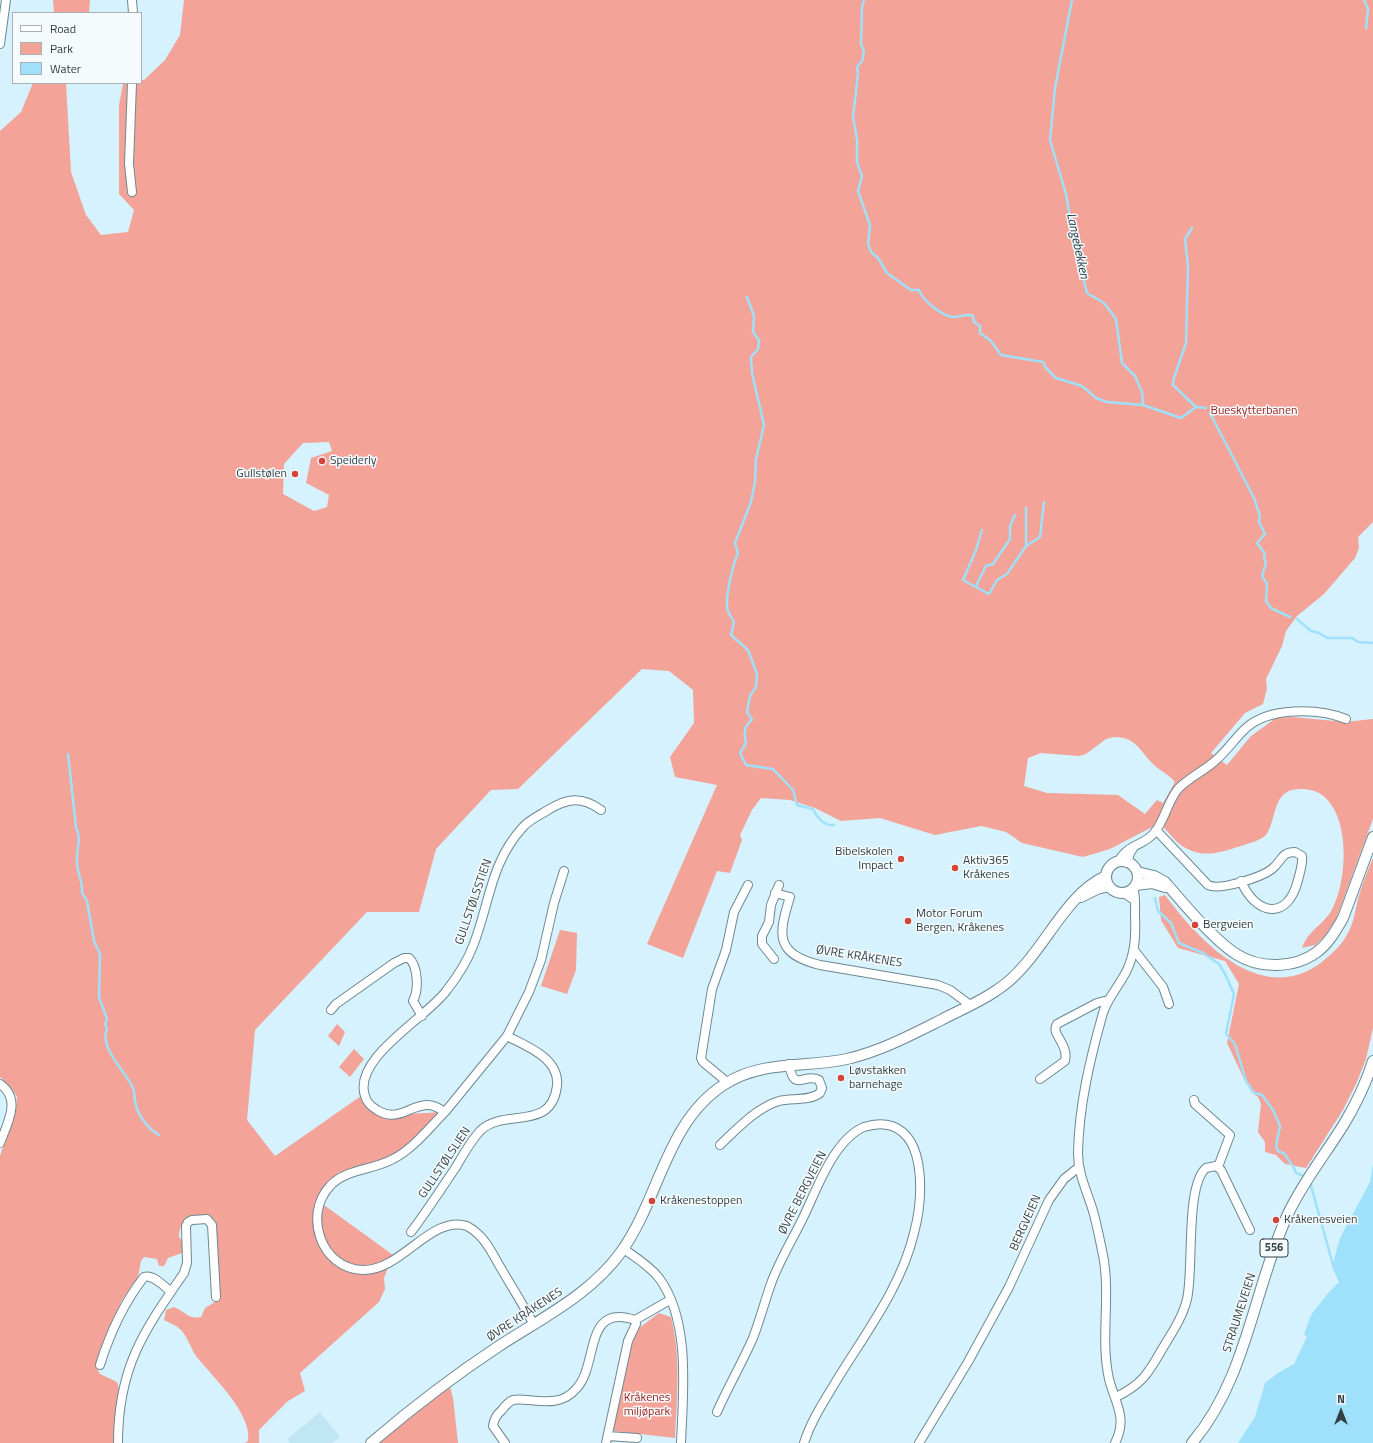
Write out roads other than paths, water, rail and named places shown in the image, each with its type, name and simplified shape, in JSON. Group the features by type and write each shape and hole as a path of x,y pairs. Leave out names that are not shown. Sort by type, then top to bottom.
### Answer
{"main road":[{"path":"1170,890 1152,883 1116,892 1109,886 1106,876 1110,867 1123,862 1137,872 1160,879 1216,936 1240,956 1253,962 1265,964 1277,965 1298,961 1316,952 1336,930 1343,918 1373,837"},
{"path":"1131,889 1137,872"},
{"name":"ØVRE KRÅKENES","path":"372,1443 446,1383 499,1347 563,1308 596,1279 624,1249 642,1216 676,1140 694,1111 714,1092 727,1082 753,1071 789,1064 843,1060 862,1055 892,1044 970,1006 1000,989 1018,973 1086,887 1106,876"},
{"name":"ØVRE KRÅKENES","path":"1073,903 1088,893 1109,886"},
{"name":"STRAUMEVEIEN","path":"1192,1443 1211,1418 1230,1382 1287,1215 1304,1184 1348,1117 1365,1082 1373,1061"}],"street":[{"path":"0,44 6,0"},
{"path":"132,0 133,12"},
{"path":"132,84 128,164 132,192"},
{"path":"1123,862 1124,852 1148,838 1156,830 1174,795 1180,787 1215,762 1247,727 1261,718 1274,713 1298,712 1332,714 1346,719"},
{"name":"GULLSTØLSSTIEN","path":"444,1112 437,1107 429,1105 393,1115 382,1114 371,1106 365,1094 364,1085 374,1060 381,1050 422,1016 446,992 462,969 473,946 492,878 504,853 524,826 561,802 576,800 592,804 601,810"},
{"path":"1156,830 1208,885 1220,887 1270,870 1286,853 1296,852 1302,856 1300,873 1295,892 1289,902 1283,906 1270,909 1261,905 1248,893 1241,881"},
{"path":"534,1325 480,1235 468,1227 457,1224 444,1226 396,1260 379,1268 363,1270 351,1268 337,1261 319,1238 316,1224 318,1208 322,1195 330,1185 340,1178 354,1172 380,1165 394,1159 409,1147 444,1112 507,1036 529,992 541,960 554,903 564,872"},
{"path":"774,959 762,944 762,936 769,922 775,893 779,884"},
{"path":"727,1082 703,1062 701,1058 712,989 726,950 734,912 748,885"},
{"path":"1115,1443 1119,1432 1120,1418 1107,1362 1106,1287 1103,1256 1093,1211 1079,1167 1082,1101 1108,1000 1126,973 1134,950 1135,919 1134,900 1131,889"},
{"name":"ØVRE KRÅKENES","path":"775,893 790,897 782,919 782,937 786,946 795,956 805,961 820,965 938,985 950,990 970,1006"},
{"path":"1134,950 1163,987 1169,1004"},
{"path":"331,1010 336,1004 394,963 404,958 409,958 415,968 416,980 415,996 412,1001 422,1016"},
{"path":"1040,1079 1065,1061 1067,1053 1064,1045 1056,1033 1055,1028 1057,1024 1097,1003 1108,1000"},
{"name":"GULLSTØLSLIEN","path":"411,1232 427,1212 464,1152 480,1131 499,1120 536,1115 546,1110 552,1102 557,1083 556,1075 549,1061 507,1036"},
{"path":"720,1145 750,1118 769,1105 795,1098 813,1097 820,1092 822,1088 819,1080 794,1080 790,1074 789,1064"},
{"path":"0,1084 11,1096 12,1108 0,1143"},
{"path":"1194,1100 1195,1104 1230,1135 1218,1167"},
{"name":"ØVRE BERGVEIEN","path":"717,1412 753,1338 779,1265 835,1156 848,1138 863,1128 879,1124 892,1126 900,1130 908,1138 915,1150 918,1162 919,1206 913,1239 903,1266 892,1289 822,1404 804,1443"},
{"path":"1116,1397 1136,1386 1144,1379 1181,1314 1188,1295 1190,1234 1197,1185 1204,1169 1211,1166 1218,1167 1224,1175 1250,1230"},
{"name":"BERGVEIEN","path":"918,1443 968,1362 1009,1287 1049,1200 1064,1179 1079,1167"},
{"path":"118,1443 121,1399 131,1362 145,1331 186,1268 188,1222 192,1220 207,1219 212,1225 216,1297"},
{"path":"624,1249 654,1273 664,1287 677,1317 681,1338 683,1368 681,1443"},
{"path":"100,1365 116,1321 125,1303 144,1277 149,1276 155,1279 171,1292"},
{"path":"505,1443 493,1426 499,1413 508,1403 514,1400 522,1399 552,1402 569,1396 578,1388 584,1376 595,1336 600,1327 615,1316 635,1320 670,1300"},
{"path":"635,1320 636,1324 628,1341 607,1439 637,1438"}],"water":[{"path":"1373,1163 1373,1443 1238,1443 1255,1417 1265,1383 1278,1373 1294,1364 1307,1337 1304,1334 1311,1315 1339,1282 1332,1267 1340,1238 1370,1182"}],"waterway":[{"path":"864,0 862,7 861,44 864,51 862,61 857,67 858,74 853,117 857,139 857,162 862,176 858,191 870,225 868,244 871,252 878,258 887,273 911,290 919,290 928,303 944,314 954,317 966,315 973,316 974,322 980,326 980,333 991,341 1001,355 1043,362 1046,368 1056,378 1082,386 1096,398 1107,402 1143,405 1181,418 1196,407 1206,408"},
{"name":"Langebekken","path":"1072,0 1055,88 1050,140 1066,194 1075,246 1087,293 1104,303 1116,319 1122,363 1135,376 1142,392 1143,405"},
{"path":"1364,0 1368,9 1366,28"},
{"path":"1192,228 1185,239 1188,266 1186,343 1173,385 1196,407"},
{"path":"747,297 754,316 753,332 759,340 758,349 751,357 752,373 764,425 756,459 755,482 751,502 735,543 738,553 727,599 728,611 734,622 731,635 748,650 757,674 756,687 750,696 747,712 752,720 747,725 745,733 746,743 740,753 746,765 773,769 793,790 797,805 813,809 819,818 824,822 834,825"},
{"name":"Langebekken","path":"1210,413 1254,498 1260,516 1259,522 1265,534 1257,543 1265,554 1264,558 1266,563 1262,576 1267,584 1266,601 1271,608 1290,617"},
{"path":"982,530 976,550 963,580 989,594 997,580 1007,574 1026,546 1040,537 1044,502"},
{"path":"1026,508 1026,546"},
{"path":"976,586 986,566 993,564 1010,539 1010,526 1015,515"},
{"name":"Langebekken","path":"1297,619 1311,631 1319,633 1327,638 1352,638 1358,642 1373,643"},
{"path":"68,754 76,827 79,836 77,866 82,884 82,893 87,901 94,941 100,954 99,997 107,1019 105,1024 107,1029 105,1036 106,1043 109,1051 133,1088 136,1106 140,1116 150,1129 159,1135"},
{"path":"1155,898 1158,911 1171,923 1179,943 1203,953 1219,964 1225,974 1234,994 1226,1034 1235,1044 1246,1081 1254,1093 1262,1095 1273,1110 1280,1126 1276,1146 1278,1151 1285,1154 1296,1173 1307,1177"},
{"path":"1310,1182 1333,1265"}],"place":[{"name":"Speiderly","path":"322,461"},
{"name":"Gullstølen","path":"295,474"},
{"name":"Bibelskolen Impact","path":"901,859"},
{"name":"Aktiv365 Kråkenes","path":"955,868"},
{"name":"Motor Forum Bergen, Kråkenes","path":"908,921"},
{"name":"Bergveien","path":"1195,925"},
{"name":"Løvstakken barnehage","path":"841,1078"},
{"name":"Kråkenestoppen","path":"652,1201"},
{"name":"Kråkenesveien","path":"1276,1220"}],"park label":[{"name":"Bueskytterbanen","path":"1254,411"},
{"name":"Kråkenes miljøpark","path":"647,1405"}]}
